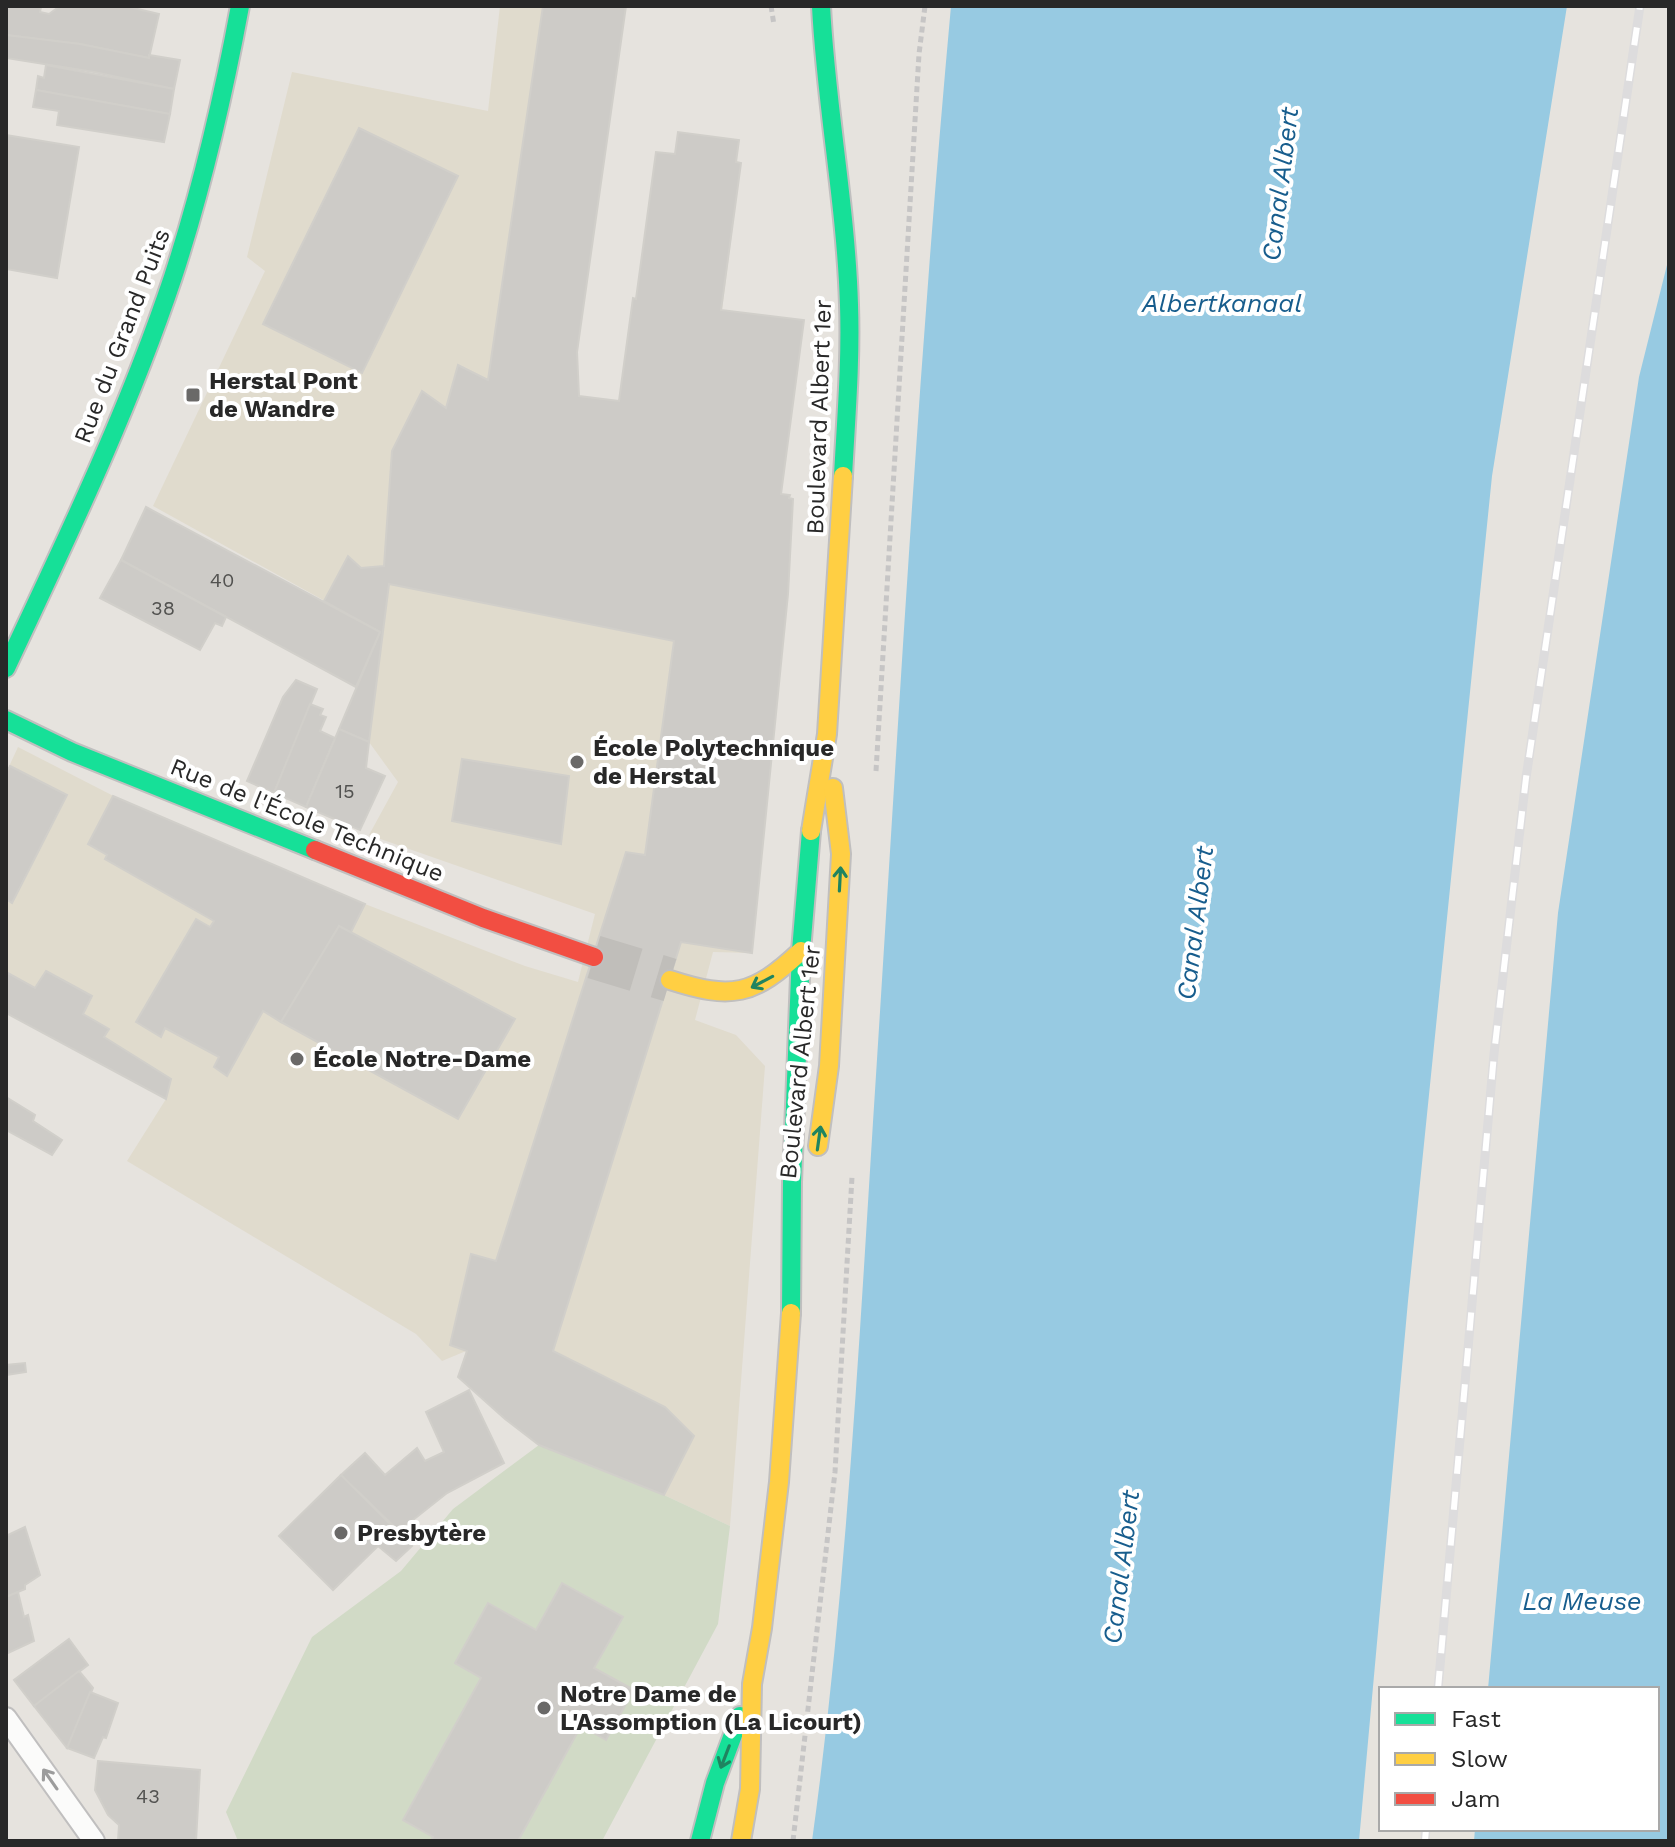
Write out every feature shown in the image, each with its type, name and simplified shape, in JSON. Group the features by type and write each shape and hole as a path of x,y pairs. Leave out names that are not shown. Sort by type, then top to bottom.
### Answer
{"main road":[{"name":"Rue du Grand Puits","path":"6,668 89,485 160,316 208,159 240,6"},
{"name":"Boulevard Albert 1er","path":"741,1841 750,1789 752,1684 764,1615 779,1482 792,1297 792,1182 801,951 808,852 827,734 849,369 849,304 844,238 824,69 821,6"},
{"name":"Rue de l'École Technique","path":"6,720 72,752 483,918 594,957"},
{"name":"Boulevard Albert 1er","path":"815,1169 829,1066 841,854 827,734"},
{"path":"670,980 714,993 755,988 779,972 801,951"},
{"name":"Boulevard Albert 1er","path":"792,1297 810,1198"},
{"name":"Boulevard Albert 1er","path":"700,1841 715,1783 752,1684"}],"lane":[{"path":"6,1718 94,1841"}],"path":[{"path":"771,6 776,34"}],"shaded area":[{"name":"École Polytechnique de Herstal","path":"500,6 626,6 577,351 579,396 619,401 633,298 636,298 675,154 678,132 739,140 736,161 741,163 722,310 804,320 781,494 790,495 793,499 788,594 752,953 713,952 695,1020 736,1035 765,1066 730,1526 664,1495 539,1445 458,1377 466,1351 442,1361 416,1334 127,1161 166,1099 6,1013 6,773 18,747 133,806 365,904 525,966 578,982 595,914 369,835 398,782 369,742 339,729 379,631 153,506 265,271 247,257 292,72 488,111"}],"green space":[{"path":"539,1445 664,1495 730,1526 718,1624 602,1841 238,1841 226,1812 312,1637 401,1571 453,1509"}],"water":[{"name":"Albertkanaal","path":"951,6 1567,6 1492,476 1408,1301 1359,1841 812,1841 833,1662 849,1482 918,424"},
{"name":"La Meuse","path":"1669,257 1669,1841 1474,1841 1475,1831 1659,1831 1659,1687 1488,1687 1558,913 1639,377"}],"building":[{"path":"6,6 36,6 41,7 40,12 49,14 60,6 125,6 159,14 149,58 80,44 6,35"},
{"path":"543,6 626,6 577,352 579,396 619,401 656,152 675,154 678,132 739,140 736,162 741,163 721,310 804,320 781,494 790,495 789,498 793,499 788,594 752,953 681,942 553,1351 665,1407 694,1436 664,1495 539,1445 458,1377 467,1351 450,1345 471,1254 496,1261 626,852 645,855 674,641 389,584 369,742 339,729 380,632 324,601 348,556 361,568 384,566 392,451 422,391 446,408 458,365 488,380"},
{"path":"6,35 80,44 149,58 149,55 180,60 174,89 6,58"},
{"path":"46,65 174,89 170,114 36,90 38,76 44,78"},
{"path":"36,90 170,114 164,142 57,125 59,111 33,107"},
{"path":"359,128 458,176 362,373 263,324"},
{"path":"6,135 79,147 57,278 6,269"},
{"path":"146,507 380,632 356,687 121,560"},
{"path":"121,560 226,617 222,626 215,623 200,650 100,598"},
{"path":"296,680 317,689 274,793 247,781 283,697"},
{"path":"310,704 323,709 320,715 326,717 320,731 335,738 306,807 274,793"},
{"path":"339,729 369,742 366,768 385,776 360,830 306,807"},
{"path":"462,759 569,776 561,844 452,821"},
{"path":"10,766 67,795 12,903 6,899 6,773"},
{"path":"113,796 365,904 350,934 339,926 281,1022 263,1011 227,1076 214,1067 219,1057 165,1028 161,1037 136,1022 196,919 210,927 214,921 105,859 107,855 88,844"},
{"path":"339,926 515,1019 458,1119 281,1022"},
{"path":"46,971 92,996 83,1014 109,1029 104,1037 171,1079 166,1099 6,1013 6,972 35,988"},
{"path":"6,1097 35,1115 33,1121 62,1140 52,1155 6,1130"},
{"path":"25,1363 26,1372 6,1375 6,1365"},
{"path":"469,1390 504,1463 447,1493 399,1531 341,1475 365,1453 385,1475 417,1448 425,1461 444,1452 426,1412"},
{"name":"Presbytère","path":"341,1475 412,1546 396,1561 378,1546 333,1590 279,1536"},
{"path":"25,1527 40,1575 25,1585 25,1589 6,1597 6,1536"},
{"name":"Notre Dame de L'Assomption (La Licourt)","path":"562,1583 623,1617 594,1668 634,1690 606,1740 581,1726 518,1841 431,1841 433,1837 403,1820 481,1678 455,1663 488,1603 536,1630"},
{"path":"18,1592 34,1641 6,1654 6,1597"},
{"path":"69,1639 88,1665 34,1706 14,1680"},
{"path":"79,1671 93,1688 67,1748 34,1706"},
{"path":"90,1692 118,1703 106,1738 103,1737 94,1758 67,1748"},
{"path":"98,1761 200,1770 196,1841 118,1841 119,1825 108,1815 95,1790"}],"tunnel":[{"path":"594,957 670,980"}],"railway":[{"path":"1438,1687 1494,1054 1526,778 1640,6"},
{"path":"1425,1841 1426,1831"}],"traffic: fast":[{"path":"6,668 95,475 173,277 219,109 240,6"},
{"path":"821,6 849,305 843,476"},
{"path":"6,720 72,752 315,850"},
{"path":"791,1313 792,1182 801,951 811,831"},
{"path":"700,1841 715,1783 740,1716"}],"traffic: slow":[{"path":"811,831 827,734 843,476"},
{"path":"818,1146 829,1066 841,854 833,788"},
{"path":"670,980 710,990 741,990 769,977 801,951"},
{"path":"741,1841 750,1789 752,1684 762,1628 779,1482 791,1313"}],"traffic: jam":[{"path":"315,850 483,918 594,957"}],"place":[{"name":"Herstal Pont de Wandre","path":"193,395"},
{"name":"École Polytechnique de Herstal","path":"577,762"},
{"name":"École Notre-Dame","path":"297,1059"},
{"name":"Presbytère","path":"341,1533"},
{"name":"Notre Dame de L'Assomption (La Licourt)","path":"544,1708"}],"water label":[{"name":"Canal Albert","path":"1280,184"},
{"name":"Canal Albert","path":"1195,923"},
{"name":"Canal Albert","path":"1121,1567"}]}
